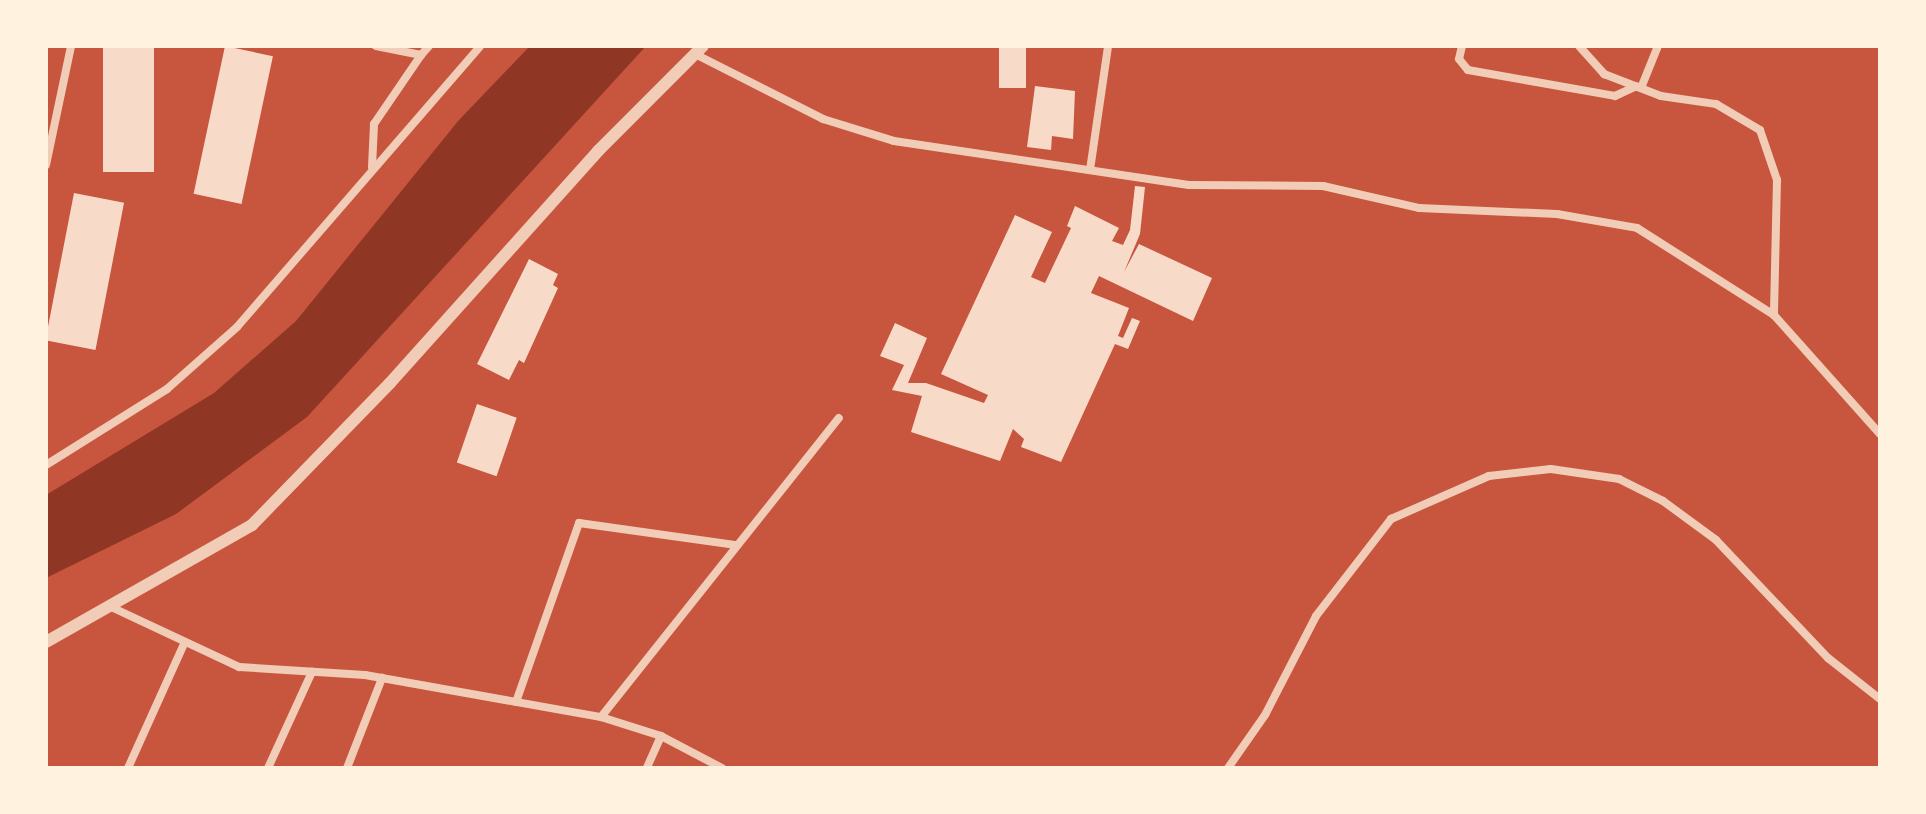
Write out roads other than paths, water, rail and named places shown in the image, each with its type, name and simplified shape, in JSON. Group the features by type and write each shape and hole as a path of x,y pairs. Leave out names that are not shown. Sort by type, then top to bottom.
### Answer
{"street":[{"path":"46,165 71,46"},
{"path":"376,46 421,55"},
{"path":"372,167 374,124 429,46"},
{"path":"46,465 167,389 237,327 372,167 480,46"},
{"path":"1090,170 1108,46"},
{"path":"1462,46 1459,59 1468,70 1615,96 1638,87 1658,46"},
{"path":"1579,46 1604,74 1638,87 1716,104 1760,130 1777,180 1774,315"},
{"path":"46,642 106,605 252,525 390,383 598,151 699,50 823,119 894,141 1189,185 1323,186 1419,208 1557,214 1637,228 1774,315 1880,434"},
{"path":"601,717 839,418"},
{"path":"1228,768 1265,715 1316,616 1391,519 1489,476 1551,469 1619,479 1663,501 1716,540 1828,658 1880,699"},
{"path":"516,702 579,523 736,545"},
{"path":"106,605 239,667 382,678 601,717 661,736 722,768"},
{"path":"128,768 185,642"},
{"path":"268,768 312,672"},
{"path":"347,768 382,678"},
{"path":"647,768 661,736"}]}
